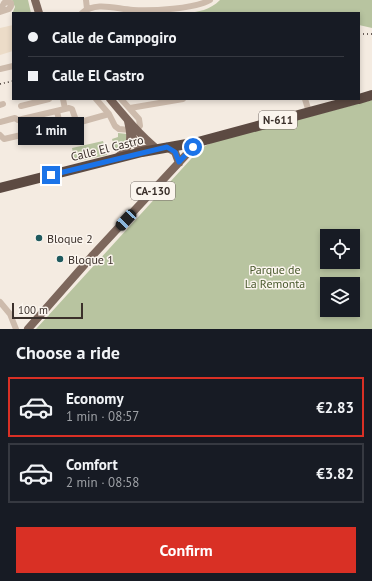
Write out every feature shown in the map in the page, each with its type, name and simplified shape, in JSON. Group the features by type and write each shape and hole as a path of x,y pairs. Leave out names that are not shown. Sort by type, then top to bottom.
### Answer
{"highway":[{"name":"N-611","path":"360,98 372,95"},
{"name":"N-611","path":"198,142 354,100"},
{"name":"Calle El Castro","path":"0,188 145,151 198,142"}],"main road":[{"path":"35,0 39,12"},
{"path":"111,100 133,129 147,141 175,152 179,162"},
{"path":"133,129 136,145 145,151 148,146 147,141"},
{"path":"116,159 129,147 133,129"},
{"name":"CA-130","path":"28,329 93,255 198,142"}],"street":[{"path":"86,0 85,11 97,6 136,10 191,3 200,5 210,0"},
{"path":"112,8 113,0"},
{"path":"0,69 12,66"},
{"path":"21,106 45,100"},
{"path":"63,100 65,109"},
{"path":"97,100 109,114 115,126 119,129 133,129 140,126 139,119 122,100"},
{"path":"130,108 167,100"},
{"path":"305,100 309,112"},
{"path":"0,122 15,118 18,120 65,109 72,109 79,130 63,131 52,128 4,139 0,136"},
{"path":"57,111 63,131"},
{"path":"77,122 109,114"},
{"path":"0,302 10,314 16,329"}],"green space":[{"path":"12,0 28,0 31,12 13,12 15,7"},
{"path":"220,0 372,0 372,28 360,25 360,12 195,12 212,6"},
{"name":"Parque de La Remonta","path":"372,100 372,329 36,329 201,148 213,142"},
{"path":"118,133 127,134 127,137 123,147 116,152 112,139 118,137"},
{"path":"103,141 107,155 75,162 72,148"}],"shaded area":[{"path":"12,25 12,51 0,55 0,28"}],"railway":[{"path":"360,34 372,34"},
{"path":"0,84 12,81"}],"place":[{"name":"Bloque 2","path":"39,238"},
{"name":"Bloque 1","path":"60,259"}],"route":[{"path":"51,175 167,147 175,152 179,162 193,147"}]}
